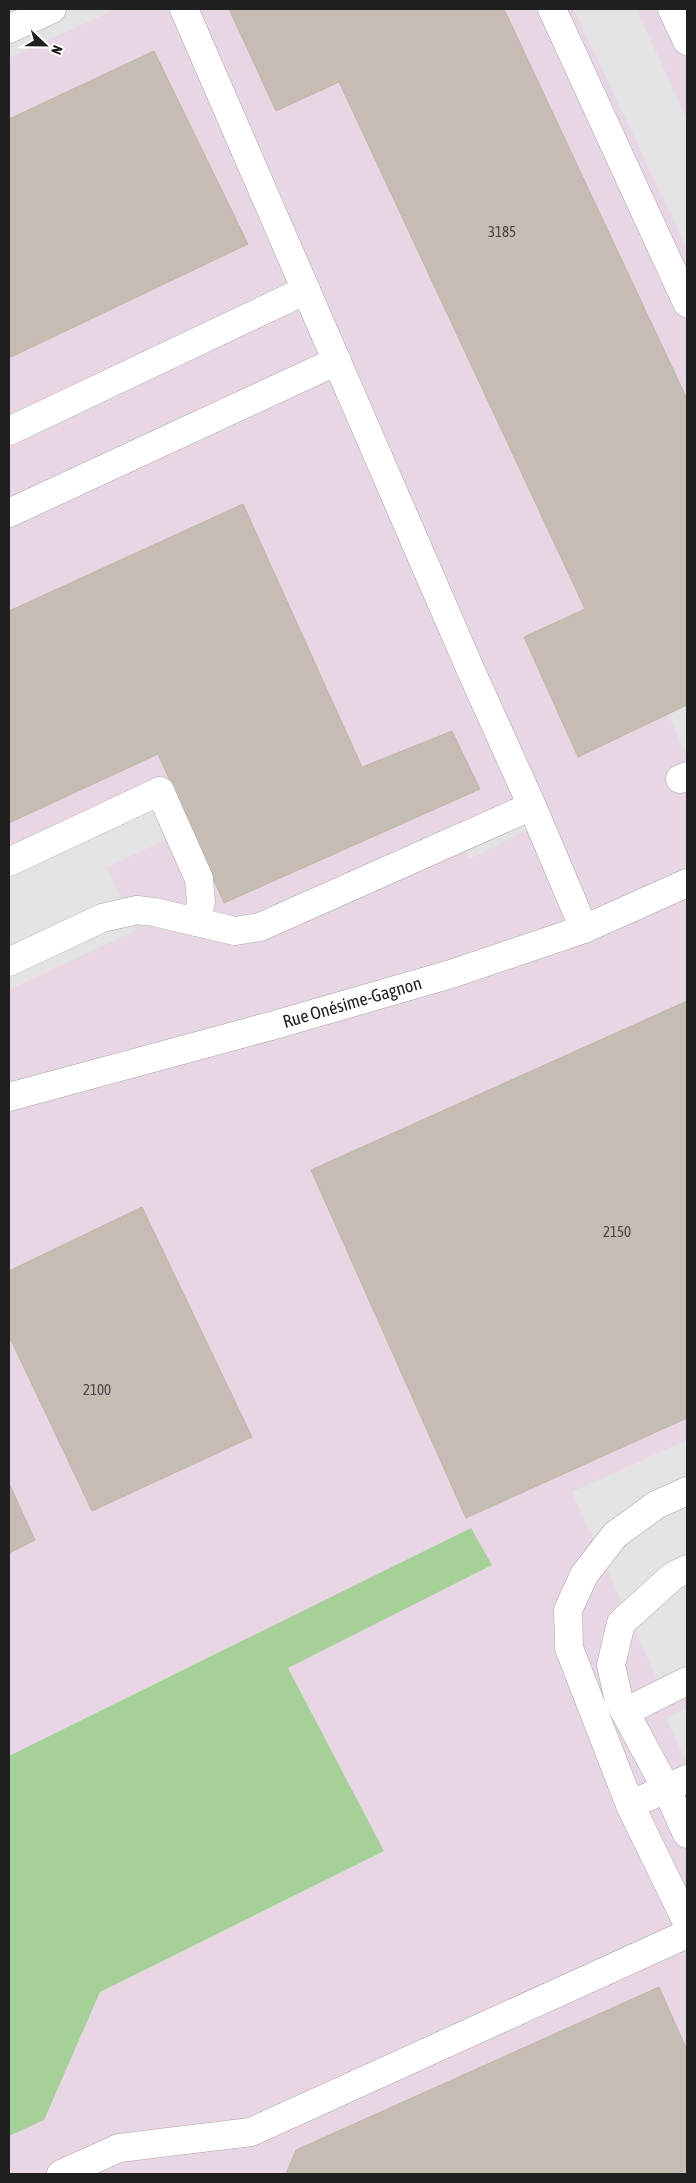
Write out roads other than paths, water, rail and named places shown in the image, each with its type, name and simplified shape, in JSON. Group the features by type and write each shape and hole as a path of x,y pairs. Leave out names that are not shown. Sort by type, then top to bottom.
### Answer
{"street":[{"path":"9,29 52,9"},
{"path":"184,9 584,929"},
{"path":"552,9 687,303"},
{"path":"672,9 687,41"},
{"path":"9,431 306,290"},
{"path":"9,513 337,361"},
{"path":"9,862 160,791 199,879 201,902 196,922"},
{"path":"9,962 102,918 137,910 154,912 235,931 260,927 532,806"},
{"name":"Rue Onésime-Gagnon","path":"9,1097 415,985 494,961 584,929 687,883"},
{"path":"687,1491 656,1506 615,1535 584,1575 568,1610 568,1648 630,1805 687,1922"},
{"path":"687,1569 673,1576 622,1622 611,1665 619,1701 625,1712 677,1784 687,1834"},
{"path":"577,1669 611,1665"},
{"path":"625,1712 687,1681"},
{"path":"630,1805 677,1784"},
{"path":"62,2174 119,2148 251,2132 687,1934"}]}
